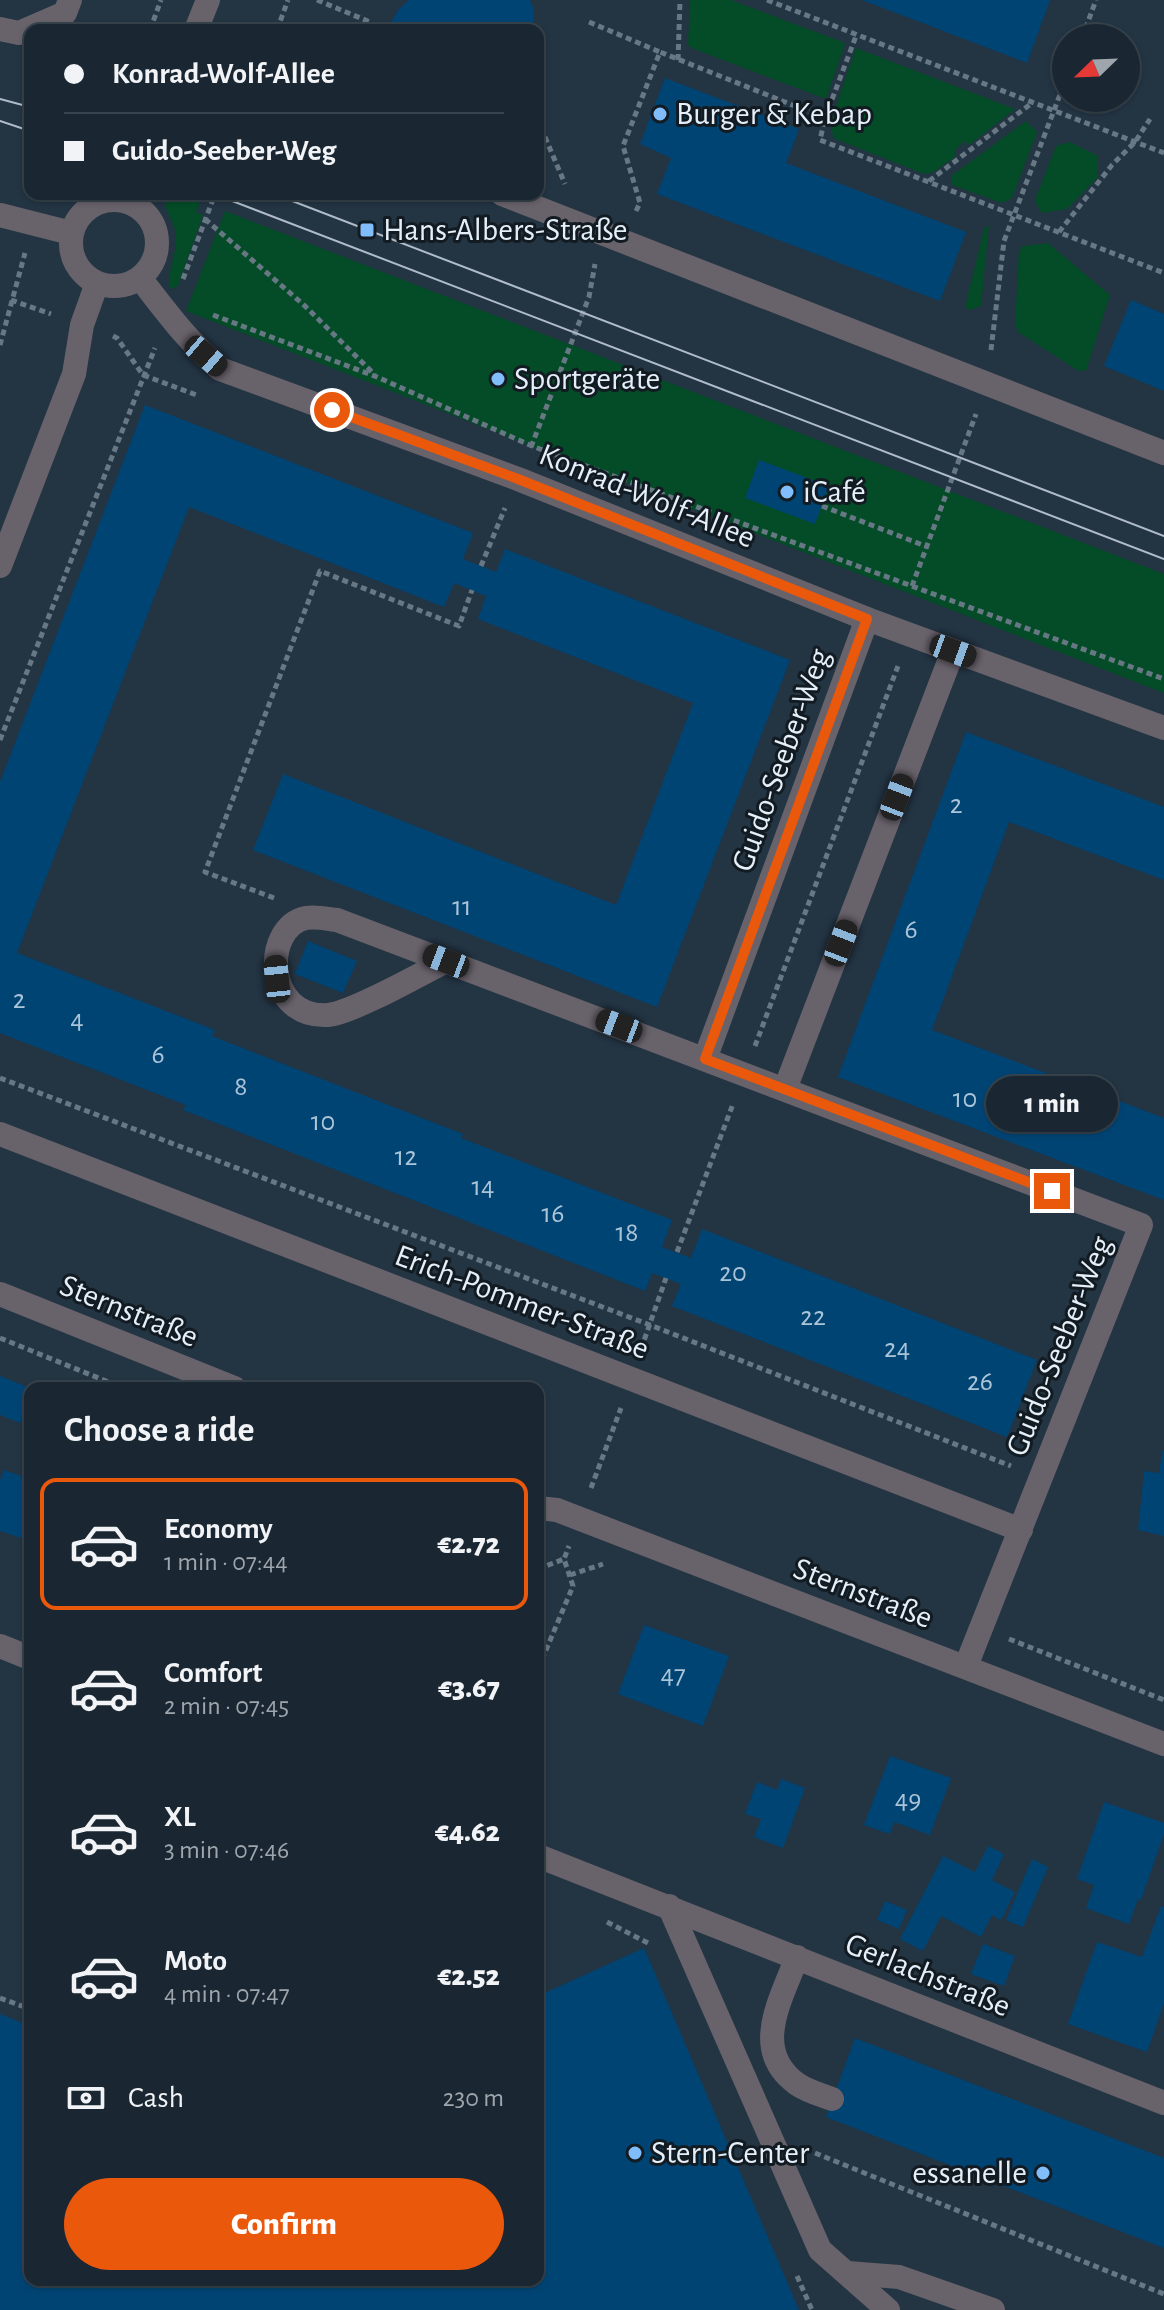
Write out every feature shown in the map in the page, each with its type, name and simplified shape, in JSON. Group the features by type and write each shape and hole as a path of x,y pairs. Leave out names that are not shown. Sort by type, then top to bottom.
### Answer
{"street":[{"path":"40,24 65,13 70,0"},
{"path":"198,24 208,0"},
{"path":"0,29 19,33 24,31"},
{"path":"108,200 87,208 77,219 71,233 71,247 80,271 97,283 116,287 140,278 150,268 158,244 150,219 134,200"},
{"path":"517,200 1164,453"},
{"path":"0,215 71,233"},
{"name":"Konrad-Wolf-Allee","path":"140,278 172,309 191,344 220,369 518,479 867,619 1164,728"},
{"path":"0,566 74,374 82,325 97,283"},
{"name":"Guido-Seeber-Weg","path":"705,1059 867,619"},
{"path":"785,1089 953,651"},
{"path":"305,918 288,930 275,963 282,994 296,1006 312,1013 329,1015 347,1009 446,961"},
{"name":"Guido-Seeber-Weg","path":"305,918 337,920 1141,1225 966,1666"},
{"name":"Erich-Pommer-Straße","path":"0,1134 1021,1530"},
{"name":"Sternstraße","path":"0,1294 219,1382"},
{"name":"Sternstraße","path":"544,1509 557,1510 1164,1744"},
{"path":"0,1646 24,1656"},
{"name":"Gerlachstraße","path":"544,1858 1164,2103"},
{"path":"669,1906 820,2250 888,2310"},
{"path":"797,1957 773,2022 772,2051 783,2071 799,2086 832,2099"},
{"path":"848,2273 899,2277 993,2310"}],"path":[{"path":"152,24 161,0"},
{"path":"279,24 288,0"},
{"path":"317,0 370,22"},
{"path":"678,60 680,0"},
{"path":"767,0 1052,110"},
{"path":"1087,24 1096,0"},
{"path":"589,22 825,118"},
{"path":"856,36 825,118 820,140 1164,273"},
{"path":"640,203 623,146 660,52"},
{"path":"928,181 1032,103"},
{"path":"1014,214 1052,112"},
{"path":"1058,112 1164,153"},
{"path":"1059,232 1112,165 1135,142 1150,119"},
{"path":"0,740 213,200"},
{"path":"205,219 305,306 377,377"},
{"path":"0,345 34,224"},
{"path":"481,566 532,446 589,297 600,232"},
{"path":"0,305 9,307"},
{"path":"172,309 377,377 532,446 1164,679"},
{"path":"822,506 928,547"},
{"path":"305,918 278,900 205,872 320,571 459,626 472,590"},
{"path":"677,1252 927,591"},
{"path":"0,1078 650,1325 1041,1478"},
{"path":"544,1655 573,1586 564,1559 666,1278"},
{"path":"0,1338 108,1382"},
{"path":"544,1567 564,1559"},
{"path":"981,1628 1164,1700"},
{"path":"599,1917 651,1945"},
{"path":"0,1998 24,2007"},
{"path":"769,2135 1164,2294"},
{"path":"793,2266 812,2310"}],"green space":[{"path":"690,0 731,0 845,43 826,99 688,45"},
{"path":"856,48 1015,109 969,145 965,141 955,150 956,156 934,172 924,174 833,138 831,120"},
{"path":"1026,121 1037,132 1012,198 1002,203 952,185 951,176"},
{"path":"1070,142 1098,156 1098,177 1067,209 1042,213 1035,202 1036,197 1056,146"},
{"path":"165,200 193,200 200,203 196,212 203,215 178,286 170,289 169,276 176,238"},
{"path":"225,211 1164,574 1164,693 186,311"},
{"path":"989,225 981,306 969,310 965,307 984,229"},
{"path":"1048,243 1110,295 1086,371 1077,370 1018,332 1015,324 1019,251 1023,246"}],"building":[{"path":"409,0 530,0 534,24 390,24 398,10"},
{"path":"862,0 1050,0 1027,63"},
{"path":"665,78 799,129 786,163 966,232 940,301 657,194 671,158 640,144"},
{"path":"1131,300 1164,314 1164,391 1104,366"},
{"path":"145,405 473,533 463,559 496,572 505,549 790,660 657,1007 253,850 283,774 616,905 693,703 478,619 486,596 454,583 444,607 189,507 17,953 215,1030 212,1036 463,1134 461,1138 672,1220 662,1247 691,1258 702,1229 1037,1360 1007,1437 672,1306 681,1284 652,1273 645,1291 183,1110 186,1105 0,1033 0,782"},
{"name":"iCafé","path":"759,460 829,486 815,524 745,498"},
{"path":"966,732 1164,807 1164,880 1009,822 932,1030 1164,1118 1164,1200 838,1077"},
{"path":"308,941 357,961 343,993 295,974"},
{"path":"0,1376 24,1386 24,1412 20,1423 0,1415"},
{"path":"1162,1451 1164,1536 1138,1530 1144,1471 1159,1473"},
{"path":"4,1470 24,1477 24,1530 21,1538 0,1531 0,1480"},
{"path":"644,1625 729,1656 703,1726 618,1694"},
{"path":"890,1756 951,1778 930,1835 894,1822 890,1834 864,1825"},
{"path":"781,1779 805,1788 783,1848 754,1837 761,1819 745,1814 757,1782 777,1790"},
{"path":"1104,1802 1164,1823 1164,1834 1141,1900 1138,1899 1129,1924 1086,1908 1094,1885 1077,1879"},
{"path":"988,1846 1004,1854 992,1880 1015,1892 1001,1920 992,1915 981,1937 941,1916 923,1951 900,1939 943,1856 975,1872"},
{"path":"1032,1859 1048,1867 1023,1927 1006,1920"},
{"path":"885,1901 907,1910 899,1929 877,1920"},
{"path":"1161,1906 1164,1907 1164,2003 1147,2052 1068,2024 1097,1942 1142,1957"},
{"path":"983,1944 1015,1956 1004,1986 971,1974"},
{"name":"Stern-Center","path":"644,1948 799,2310 0,2310 0,2014 24,2024 24,2286 544,2286 544,1993"},
{"path":"855,2038 1164,2158 1164,2248 826,2117"}],"tram line":[{"path":"0,99 24,105"},
{"path":"0,121 24,129"},
{"path":"230,200 1164,559"},
{"path":"290,200 1164,536"}],"place":[{"name":"Burger & Kebap","path":"660,114"},
{"name":"Hans-Albers-Straße","path":"367,230"},
{"name":"Sportgeräte","path":"498,379"},
{"name":"iCafé","path":"787,492"},
{"name":"Stern-Center","path":"635,2153"},
{"name":"essanelle","path":"1043,2173"}],"route":[{"path":"332,410 518,479 867,619 705,1059 1052,1191"}]}
